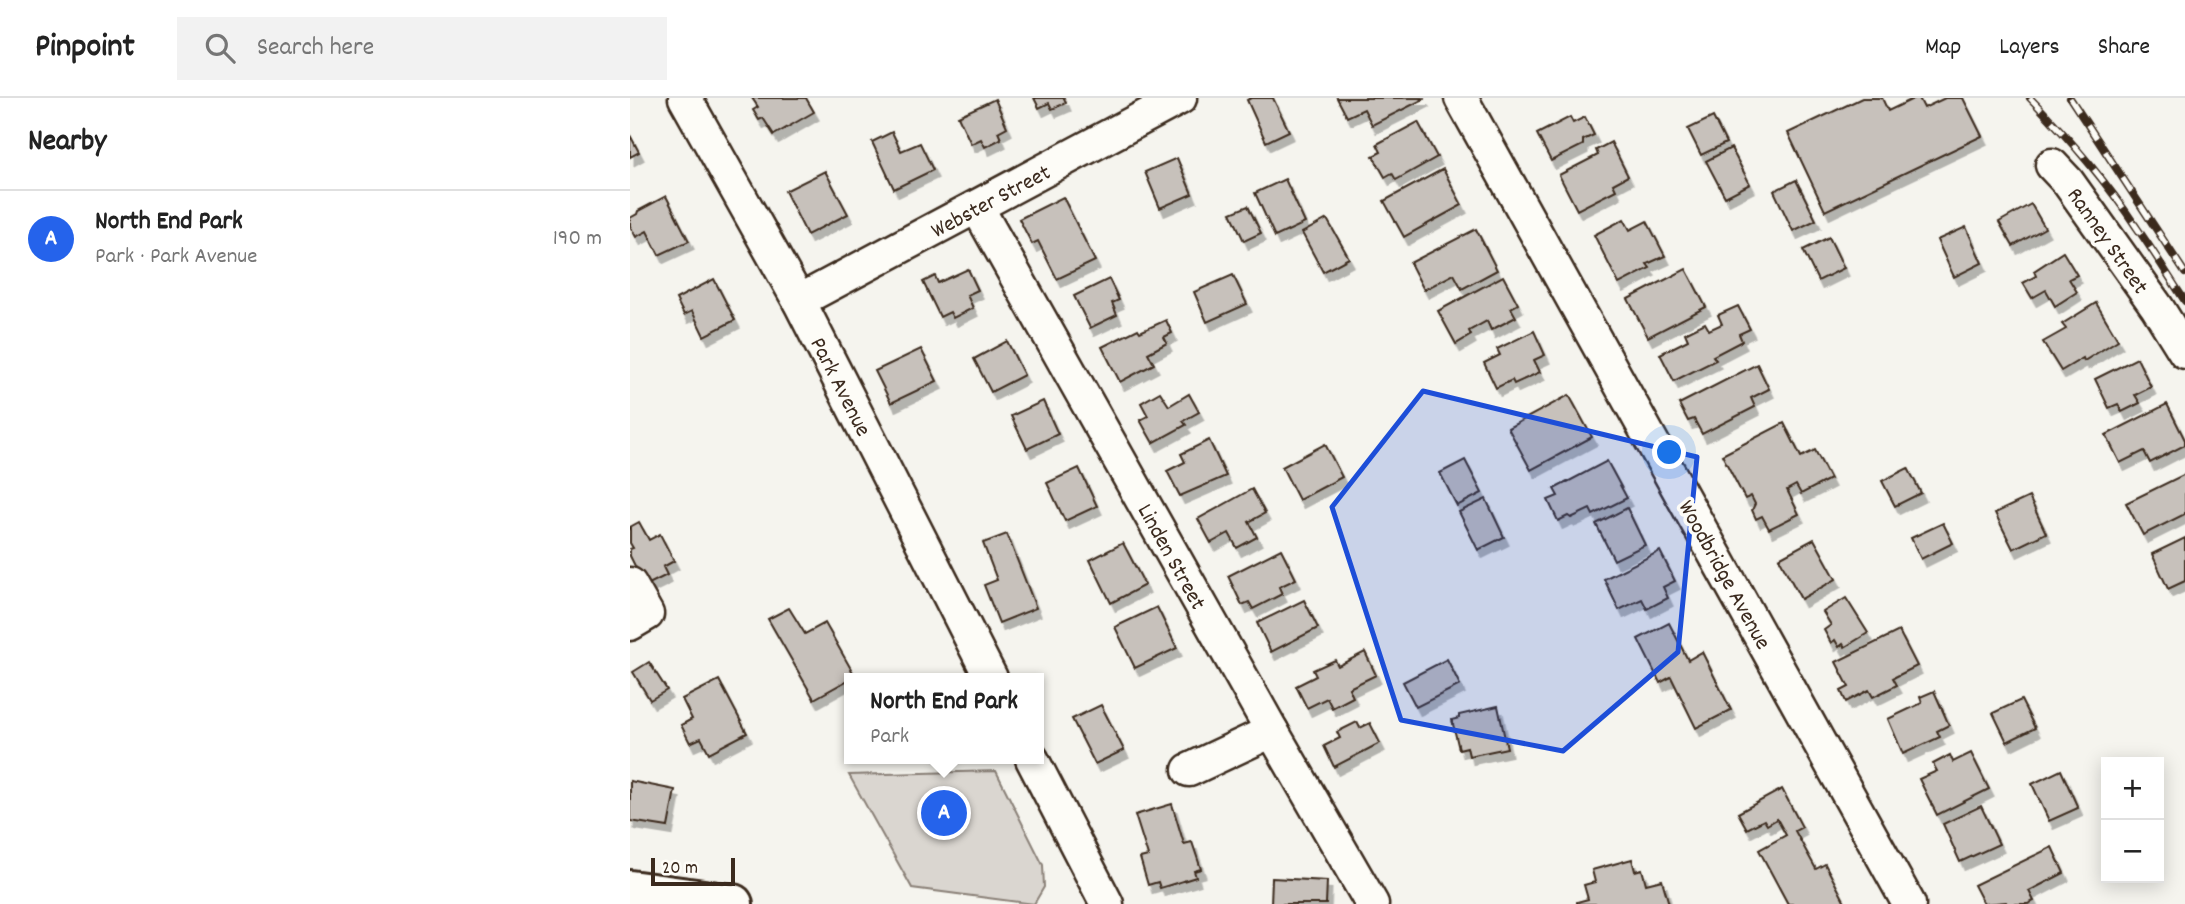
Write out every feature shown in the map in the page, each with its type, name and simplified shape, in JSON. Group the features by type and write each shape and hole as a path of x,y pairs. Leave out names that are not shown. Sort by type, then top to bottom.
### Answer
{"highway":[{"path":"637,895 733,904"}],"street":[{"name":"Park Avenue","path":"685,98 799,301 987,673"},
{"name":"Webster Street","path":"799,301 977,206 1142,107 1181,98"},
{"name":"Woodbridge Avenue","path":"1461,98 1909,904"},
{"name":"Ranney Street","path":"2052,166 2068,181 2157,307 2185,352"},
{"name":"Linden Street","path":"977,206 1372,904"},
{"path":"630,584 647,614 630,624"},
{"path":"1189,770 1272,731"},
{"path":"1035,764 1107,904"}],"highlighted area":[{"path":"1423,391 1697,457 1678,652 1563,751 1401,720 1332,507"}],"shaded area":[{"path":"996,771 1043,865 1044,887 1034,904 912,888 849,775"}],"building":[{"path":"752,98 806,98 814,112 774,135 763,118 759,120 753,110 758,107"},
{"path":"1034,98 1064,98 1066,103 1052,109 1049,103 1039,108"},
{"path":"1273,98 1289,131 1266,142 1247,100"},
{"path":"1337,98 1424,99 1372,125 1364,109 1347,117"},
{"path":"1862,98 1882,98 1888,111 1915,98 1919,98 1924,108 1945,98 1963,98 1982,136 1825,211 1788,133"},
{"path":"995,99 1007,127 998,132 1001,139 985,147 981,139 971,144 958,116"},
{"path":"1570,117 1573,123 1585,117 1594,135 1583,140 1583,145 1551,161 1537,134"},
{"path":"1713,117 1726,143 1701,155 1688,129"},
{"path":"1418,122 1437,157 1396,180 1392,173 1385,177 1373,156 1381,152 1377,144"},
{"path":"892,132 901,151 920,143 933,170 894,189 872,142"},
{"path":"630,135 639,152 630,157"},
{"path":"1611,142 1628,176 1613,184 1616,190 1577,210 1559,175 1598,155 1596,150"},
{"path":"1731,148 1750,184 1725,197 1706,161"},
{"path":"1177,158 1192,194 1160,208 1145,172"},
{"path":"1443,169 1462,205 1404,237 1384,201"},
{"path":"825,171 848,214 807,235 785,191"},
{"path":"1285,179 1305,223 1275,237 1255,193"},
{"path":"1796,180 1816,220 1793,231 1774,191"},
{"path":"666,196 689,241 659,255 647,231 636,237 630,226 630,218"},
{"path":"1063,197 1095,261 1057,279 1038,241 1032,244 1019,219"},
{"path":"2031,204 2045,228 2013,246 1999,222"},
{"path":"1248,206 1261,233 1244,241 1231,213"},
{"path":"1327,219 1349,258 1323,272 1302,233"},
{"path":"1624,219 1630,230 1647,221 1665,256 1647,264 1650,268 1619,284 1594,235"},
{"path":"1966,227 1982,263 1954,277 1937,240"},
{"path":"1476,229 1497,270 1462,289 1454,274 1424,290 1410,263"},
{"path":"1829,237 1844,268 1818,281 1803,250"},
{"path":"2063,252 2077,275 2069,279 2077,292 2055,306 2046,290 2032,298 2023,283 2036,276 2034,271"},
{"path":"968,269 978,290 967,295 973,308 953,318 950,312 940,317 923,282 935,276 938,283"},
{"path":"1686,269 1706,307 1648,337 1628,299"},
{"path":"1233,275 1247,304 1207,322 1194,292"},
{"path":"1503,276 1518,304 1511,308 1516,317 1491,330 1487,321 1469,331 1471,335 1456,344 1438,311"},
{"path":"714,279 735,320 704,336 692,311 684,315 676,299"},
{"path":"1109,279 1119,300 1112,303 1117,315 1090,328 1074,296"},
{"path":"2096,303 2118,340 2084,361 2083,358 2061,371 2043,342 2066,329 2062,324"},
{"path":"1738,306 1750,329 1739,334 1742,341 1713,356 1716,360 1674,381 1660,354 1688,340 1685,333 1705,323 1709,330 1722,324 1718,315"},
{"path":"1166,320 1172,333 1164,337 1167,343 1148,353 1154,364 1120,382 1102,347 1138,329 1140,332"},
{"path":"1534,331 1545,355 1534,360 1540,372 1514,384 1512,380 1496,388 1484,363 1500,355 1497,349"},
{"path":"1007,341 1024,375 991,392 974,359"},
{"path":"921,349 937,381 891,403 875,371"},
{"path":"2137,358 2151,387 2135,395 2140,403 2122,412 2118,404 2109,408 2095,379"},
{"path":"1757,364 1769,389 1751,398 1755,407 1702,434 1694,419 1688,421 1679,404"},
{"path":"1160,392 1169,406 1189,394 1199,412 1183,421 1186,425 1153,443 1140,420 1148,416 1141,403"},
{"path":"1569,395 1592,437 1531,470 1508,428"},
{"path":"1043,401 1058,434 1027,449 1011,416"},
{"path":"2167,404 2185,445 2150,463 2144,451 2120,463 2106,435"},
{"path":"1784,423 1801,457 1815,450 1830,479 1801,494 1796,485 1787,490 1799,514 1769,529 1762,516 1756,519 1752,510 1755,504 1751,496 1745,499 1722,455"},
{"path":"1209,440 1226,476 1180,496 1167,471 1185,462 1181,454"},
{"path":"1325,444 1342,477 1299,500 1282,467"},
{"path":"1465,460 1482,493 1457,506 1440,473"},
{"path":"1607,461 1627,498 1593,515 1590,509 1558,521 1548,500 1558,496 1554,489"},
{"path":"1079,468 1097,506 1065,521 1047,483"},
{"path":"1908,468 1921,493 1895,506 1882,481"},
{"path":"2185,474 2185,514 2143,535 2126,503"},
{"path":"1252,489 1265,513 1249,522 1257,537 1237,548 1229,533 1211,543 1198,519"},
{"path":"2029,497 2046,533 2013,549 1995,513"},
{"path":"1486,499 1504,537 1478,550 1459,512"},
{"path":"1627,508 1645,545 1614,560 1596,524"},
{"path":"639,522 649,540 660,534 674,561 663,567 667,575 645,586 630,556 630,549 633,548 630,543 630,527"},
{"path":"1943,523 1953,543 1921,559 1911,538"},
{"path":"1007,534 1036,608 999,623 984,585 997,580 983,543"},
{"path":"2185,538 2185,581 2168,589 2152,554"},
{"path":"1814,539 1836,579 1801,599 1779,558"},
{"path":"1123,543 1145,585 1111,603 1090,560"},
{"path":"1281,549 1296,579 1279,587 1282,594 1253,609 1249,602 1242,605 1228,576"},
{"path":"1660,551 1675,581 1663,587 1668,598 1647,609 1642,599 1619,610 1604,579"},
{"path":"1846,598 1868,633 1845,647 1843,644 1839,647 1835,640 1831,643 1824,630 1831,625 1823,612"},
{"path":"1304,600 1318,628 1271,652 1257,623"},
{"path":"1157,607 1177,648 1135,668 1115,627"},
{"path":"789,608 805,634 825,623 853,673 844,673 844,682 814,699 768,619"},
{"path":"1669,623 1688,660 1702,652 1731,710 1696,728 1671,677 1660,683 1638,639"},
{"path":"1899,631 1917,666 1893,678 1897,685 1873,697 1869,690 1846,702 1841,691 1849,687 1836,662"},
{"path":"1365,652 1376,675 1349,688 1353,697 1332,708 1327,698 1307,708 1296,686 1316,676 1313,670 1335,660 1338,666"},
{"path":"1447,659 1460,685 1416,707 1403,682"},
{"path":"649,662 667,690 650,700 633,672"},
{"path":"719,680 747,733 709,753 701,738 690,743 681,725 692,719 682,699"},
{"path":"1934,691 1949,725 1937,731 1940,737 1903,754 1888,719 1922,703 1920,697"},
{"path":"2021,700 2035,728 2007,742 1993,713"},
{"path":"1101,705 1124,750 1095,764 1072,719"},
{"path":"1498,706 1507,748 1469,756 1467,747 1459,749 1452,720 1459,718 1459,715"},
{"path":"1357,722 1360,728 1370,723 1380,743 1334,767 1324,746 1340,738 1337,732"},
{"path":"1971,753 1989,789 1937,815 1919,779 1937,771 1933,764 1950,755 1953,762"},
{"path":"2061,770 2078,808 2049,821 2032,784"},
{"path":"630,781 675,790 668,827 630,821"},
{"path":"1782,789 1802,827 1795,831 1816,869 1825,864 1846,904 1788,904 1759,850 1786,835 1777,819 1767,825 1764,820 1747,829 1738,813"},
{"path":"1172,804 1184,844 1192,842 1201,869 1194,871 1196,877 1160,888 1158,882 1148,885 1140,858 1148,856 1135,815"},
{"path":"1981,806 1999,844 1960,862 1943,824"},
{"path":"2052,847 2064,873 2029,891 2034,901 2028,904 1984,904 1974,885"},
{"path":"1632,859 1635,871 1642,869 1646,884 1662,880 1669,904 1577,904 1588,899 1584,885 1595,882 1592,870"},
{"path":"1272,878 1327,881 1326,904 1271,904"}],"railway":[{"path":"2030,98 2073,144 2113,193 2185,301"},
{"path":"2070,98 2185,273"}],"place":[{"name":"North End Park","path":"944,813"}]}
